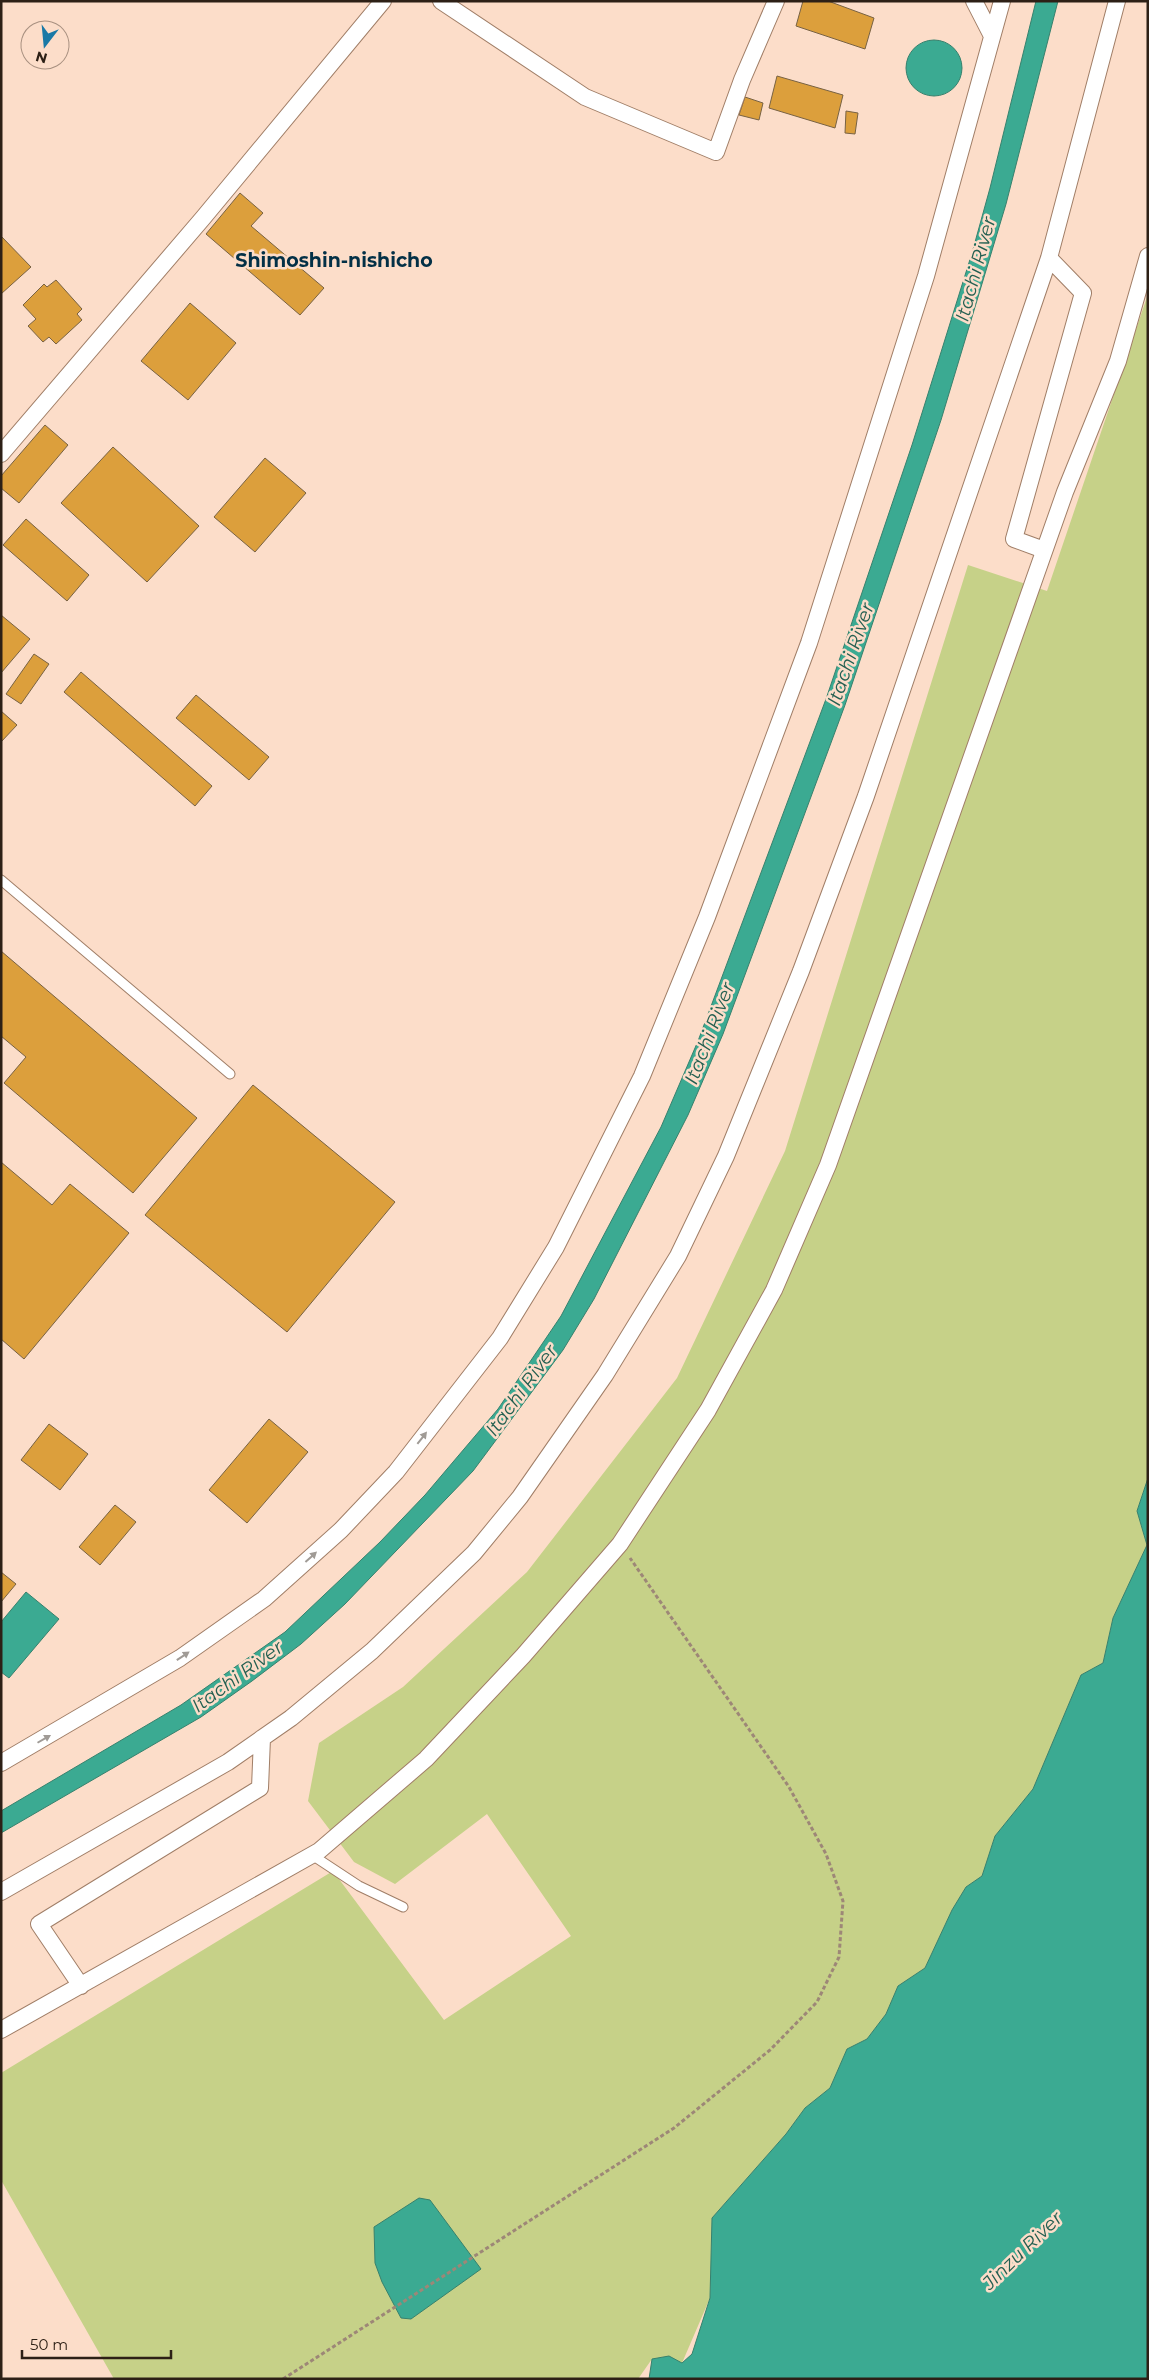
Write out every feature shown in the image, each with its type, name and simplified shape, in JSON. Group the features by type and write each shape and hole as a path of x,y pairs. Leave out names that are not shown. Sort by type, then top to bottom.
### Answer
{"street":[{"path":"1,454 203,218 383,1"},
{"path":"441,1 585,97 716,152 742,80 776,1"},
{"path":"974,1 992,36"},
{"path":"1,1763 180,1658 264,1599 341,1530 396,1472 500,1338 556,1247 642,1076 707,917 809,643 926,276 1002,1"},
{"path":"1,1892 228,1762 291,1718 372,1651 474,1553 520,1497 605,1375 678,1256 726,1156 808,953 921,638 1049,258 1117,1"},
{"path":"1,2030 319,1851 426,1759 523,1656 620,1544 708,1410 774,1290 828,1165 1044,550 1065,492 1118,361 1148,256"},
{"path":"1044,550 1014,539 1083,293 1049,258"},
{"path":"80,1986 39,1924 260,1788 262,1738"}],"lane":[{"path":"1,880 230,1074"},
{"path":"312,1855 359,1886 403,1907"}],"path":[{"path":"283,2379 674,2128 770,2050 817,2002 839,1957 843,1900 826,1854 789,1787 620,1544"}],"green space":[{"path":"1148,294 1148,1478 1137,1511 1147,1545 1113,1618 1103,1663 1081,1675 1033,1789 995,1836 982,1876 966,1887 952,1910 925,1968 898,1986 886,2014 867,2039 847,2049 830,2088 805,2108 786,2134 712,2218 710,2298 682,2363 652,2359 638,2379 114,2379 1,2180 1,2073 333,1871 444,2020 571,1936 487,1814 395,1884 354,1862 308,1801 319,1743 403,1687 527,1572 677,1378 785,1151 968,565 1047,591"}],"water":[{"name":"Itachi River","path":"1036,1 1058,1 1006,204 941,420 845,705 723,1034 688,1115 594,1299 563,1350 473,1471 345,1604 301,1644 201,1717 1,1833 1,1811 181,1705 285,1632 380,1542 425,1495 498,1409 561,1316 661,1127 698,1041 826,699 912,445 972,253"},
{"path":"934,40 945,42 954,48 960,57 962,68 960,79 954,88 945,94 934,96 923,94 914,88 908,79 906,68 908,57 914,48 923,42"},
{"name":"Jinzu River","path":"1148,1478 1148,2379 649,2379 652,2359 669,2356 682,2363 692,2354 710,2298 712,2218 786,2134 805,2108 830,2088 847,2049 867,2039 886,2014 898,1986 925,1968 952,1910 966,1887 982,1876 995,1836 1033,1789 1081,1675 1103,1663 1113,1618 1147,1545 1137,1511"},
{"path":"26,1592 59,1619 9,1678 1,1672 1,1622"},
{"path":"419,2198 430,2200 481,2269 411,2319 401,2318 382,2282 375,2263 374,2227"}],"building":[{"path":"803,1 828,1 874,18 865,49 796,26"},
{"path":"777,76 843,95 835,128 769,108"},
{"path":"745,97 763,103 759,120 739,115"},
{"path":"846,111 858,113 855,134 845,133"},
{"path":"240,193 263,213 251,226 324,288 300,315 206,234"},
{"path":"1,236 31,267 1,294"},
{"path":"56,280 82,309 77,314 82,320 56,344 49,337 43,342 28,326 36,319 23,305 44,284 47,287"},
{"path":"190,303 236,343 188,400 141,361"},
{"path":"45,425 68,445 19,503 1,488 1,476"},
{"path":"113,447 199,526 147,582 61,503"},
{"path":"265,458 306,493 255,552 214,517"},
{"path":"26,519 89,575 67,601 3,545"},
{"path":"1,615 30,639 1,673"},
{"path":"34,654 49,664 21,704 6,694"},
{"path":"81,672 212,786 195,806 64,692"},
{"path":"196,695 269,757 249,780 176,718"},
{"path":"1,711 17,725 1,742"},
{"path":"1,951 197,1118 133,1193 4,1083 26,1057 1,1036"},
{"path":"253,1085 395,1202 287,1332 145,1215"},
{"path":"1,1162 52,1205 70,1184 129,1233 24,1359 1,1339"},
{"path":"269,1419 308,1452 247,1523 209,1490"},
{"path":"49,1424 88,1454 60,1490 21,1460"},
{"path":"115,1505 136,1522 100,1565 79,1547"},
{"path":"1,1572 16,1584 1,1602"}],"district":[{"name":"Shimoshin-nishicho","path":"334,260"}]}
